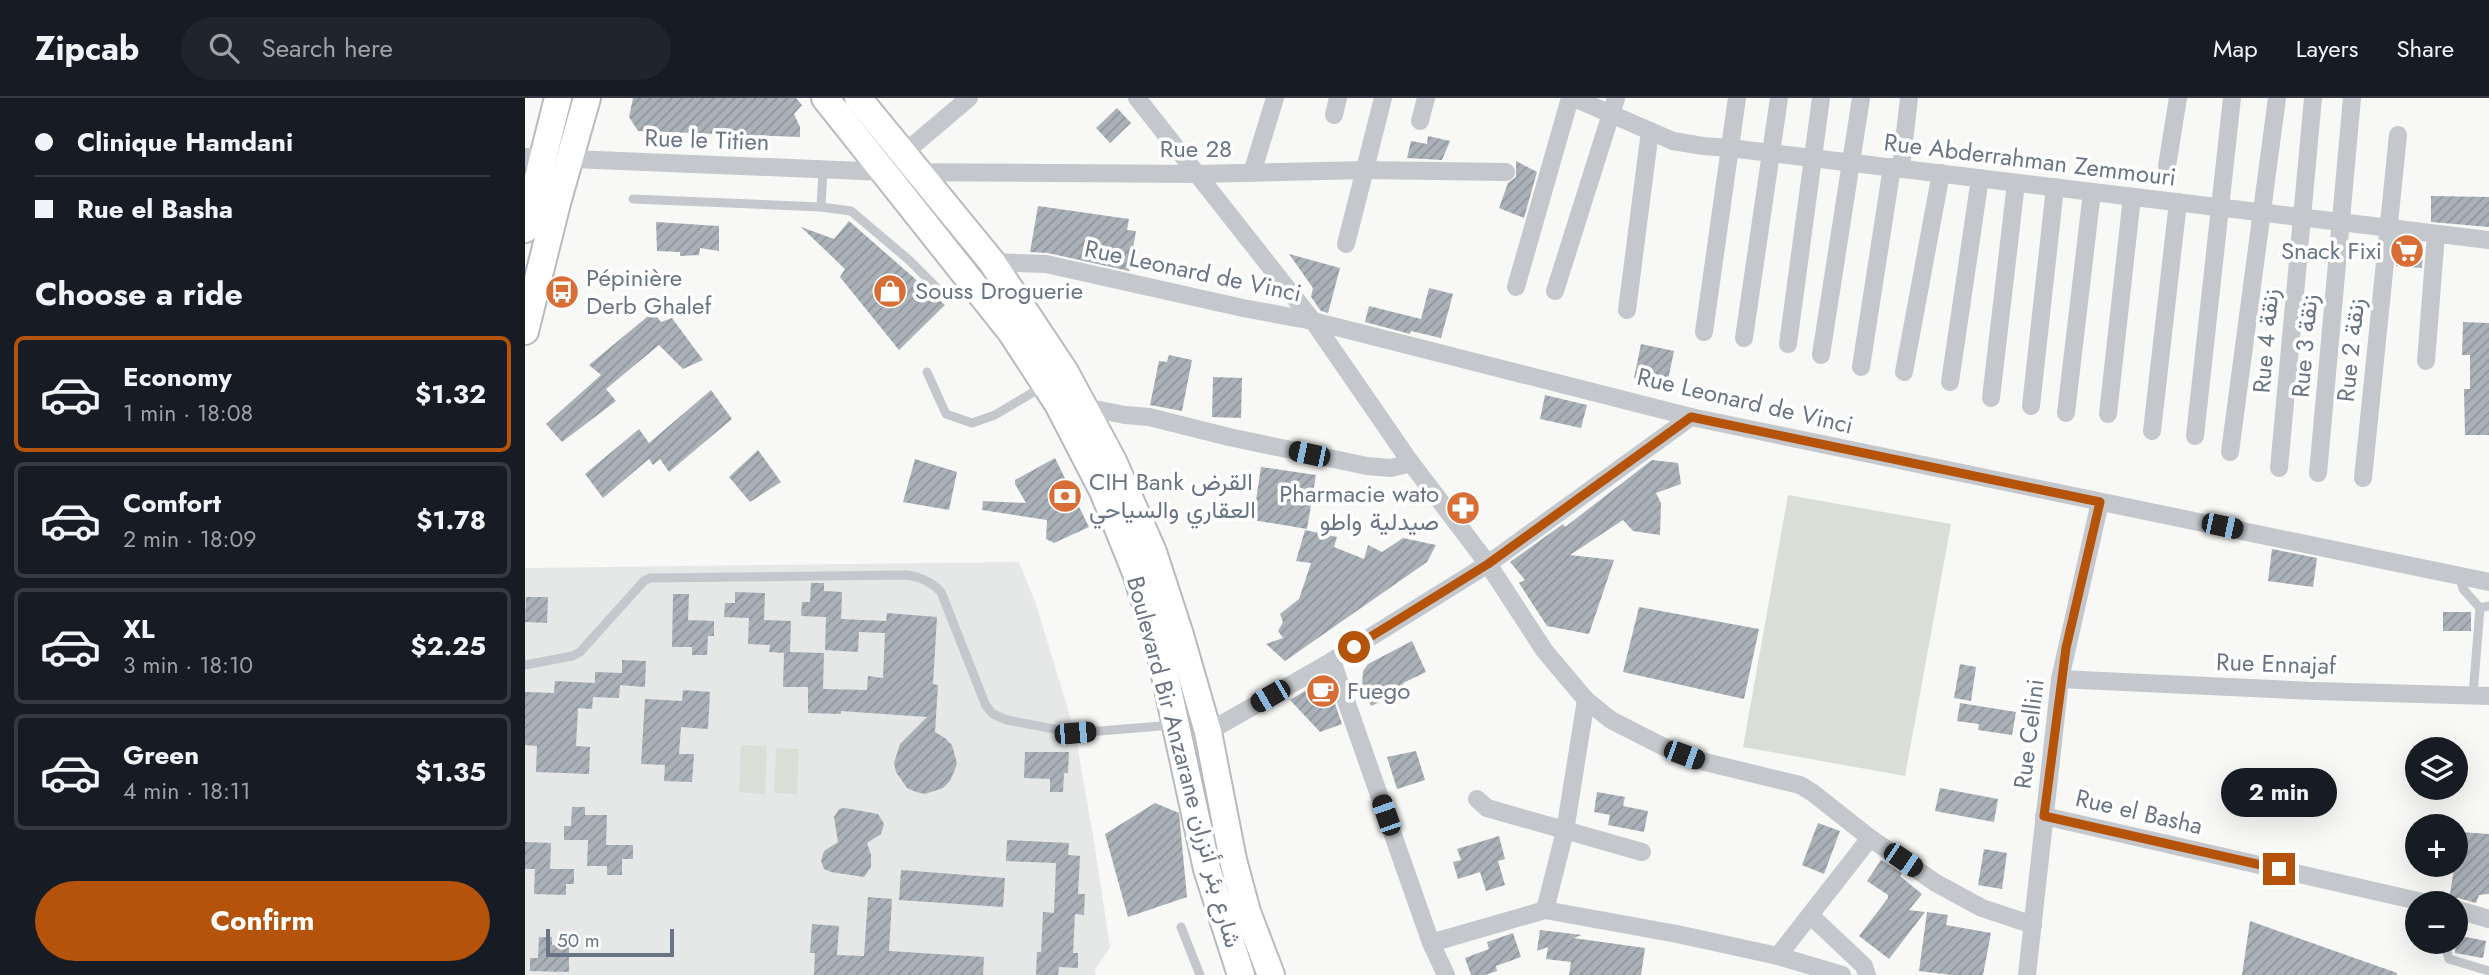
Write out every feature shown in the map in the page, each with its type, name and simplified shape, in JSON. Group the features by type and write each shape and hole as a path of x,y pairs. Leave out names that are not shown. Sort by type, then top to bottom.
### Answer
{"main road":[{"path":"525,229 534,158 558,98"},
{"path":"525,331 587,98"},
{"name":"Boulevard Bir Anzarane شارع بئر أنزران","path":"825,98 902,166 992,262 1065,372 1063,398 1136,573 1158,643 1207,869 1241,975"},
{"name":"Boulevard Bir Anzarane شارع بئر أنزران","path":"858,98 1011,332 1113,461 1167,590 1208,732 1221,807 1247,912 1271,975"}],"street":[{"path":"902,166 969,98"},
{"path":"1137,98 1313,321 1411,463 1488,564 1544,650 1586,700 1611,720 1664,747 1705,762 1800,785 1870,838 1937,883 1982,908 2033,925"},
{"path":"1252,173 1275,98"},
{"path":"1346,244 1383,98"},
{"path":"1420,121 1426,98"},
{"path":"1516,287 1572,98"},
{"name":"Rue Abderrahman Zemmouri","path":"1572,98 1614,106 1650,131 1682,143 2489,240"},
{"path":"1704,332 1737,98"},
{"path":"1744,338 1779,98"},
{"path":"1788,344 1821,98"},
{"path":"1821,355 1861,98"},
{"path":"1861,367 1909,98"},
{"path":"2167,166 2178,98"},
{"path":"2195,436 2232,98"},
{"path":"2230,452 2277,98"},
{"name":"Rue 4 زنقة","path":"2279,468 2313,98"},
{"name":"Rue 3 زنقة","path":"2318,473 2352,98"},
{"path":"1555,291 1614,106"},
{"path":"1627,310 1650,131"},
{"name":"Rue 2 زنقة","path":"2363,478 2398,135"},
{"name":"Rue le Titien","path":"534,158 823,170 902,166"},
{"name":"Rue 28","path":"902,166 1199,174 1365,170 1506,172"},
{"path":"1904,372 1941,173"},
{"path":"1950,382 1980,178"},
{"path":"1991,398 2016,183"},
{"path":"2031,406 2055,187"},
{"path":"2066,413 2092,192"},
{"path":"2108,414 2132,197"},
{"path":"2152,431 2178,202"},
{"path":"2426,361 2436,234"},
{"name":"Rue Leonard de Vinci","path":"992,262 1046,264 1313,321 1691,417 2489,582"},
{"path":"1063,398 1125,415 1367,466 1391,468 1411,463"},
{"path":"1208,732 1332,661 1488,564 1691,417"},
{"name":"Rue Cellini","path":"2027,975 2060,679 2100,502"},
{"path":"1332,661 1431,943 1446,975"},
{"name":"Rue Ennajaf","path":"2060,679 2315,691 2481,695"},
{"path":"1545,910 1565,831 1586,700"},
{"path":"1477,799 1487,808 1642,852"},
{"name":"Rue el Basha","path":"2044,816 2405,898"},
{"path":"1778,956 1870,838"},
{"path":"1431,943 1545,910 1778,956 1842,975"},
{"path":"2468,913 2489,919"},
{"path":"1810,915 1864,966 1867,975"}],"lane":[{"path":"821,207 823,170"},
{"path":"633,199 821,207 851,211 909,260 936,287"},
{"path":"927,372 946,414 972,423 1063,398"},
{"path":"525,665 580,652 644,581 650,578 907,575 935,585 941,592 986,706 993,714 1007,720 1075,733 1177,724"},
{"path":"2460,576 2463,589 2484,607 2481,695"},
{"path":"1181,927 1200,975"},
{"path":"2448,954 2449,959 2489,971"}],"shaded area":[{"path":"1788,495 1951,524 1905,776 1743,747"},
{"path":"1019,562 1036,604 1075,733 1110,947 1095,970 1095,975 525,975 525,568"},
{"path":"741,745 767,746 765,794 739,792"},
{"path":"776,748 799,749 797,794 774,793"}],"building":[{"path":"633,98 796,98 802,105 794,114 800,127 800,137 638,131 629,117"},
{"path":"1117,108 1131,123 1110,143 1096,128"},
{"path":"1428,136 1450,141 1442,160 1407,158 1411,141 1427,144"},
{"path":"1516,161 1537,172 1524,218 1499,208 1508,183 1516,177"},
{"path":"2431,196 2489,197 2489,227 2431,222"},
{"path":"1038,206 1129,219 1127,230 1136,231 1129,271 1048,253 1030,252"},
{"name":"Souss Droguerie","path":"849,221 945,305 899,350 840,277 845,269 801,227 834,239"},
{"path":"656,222 719,226 719,251 700,248 699,255 680,256 680,252 657,251"},
{"path":"2398,246 2423,247 2422,268 2396,266"},
{"path":"1289,254 1340,268 1328,313 1321,311 1311,297 1313,288"},
{"path":"1429,288 1453,294 1441,338 1411,331 1410,334 1365,322 1369,306 1421,319"},
{"path":"653,312 661,322 672,318 703,360 683,369 659,345 606,389 616,401 562,442 546,424 601,375 589,365"},
{"path":"2463,322 2489,323 2489,435 2465,435 2464,389 2470,389 2470,355 2462,355"},
{"path":"1641,344 1674,351 1667,385 1634,378"},
{"path":"1169,355 1192,360 1182,411 1150,405 1159,361 1167,362"},
{"path":"1213,377 1242,378 1241,418 1212,417"},
{"path":"711,390 732,419 669,472 660,459 653,465 649,459 603,498 585,474 639,429 649,443"},
{"path":"1545,395 1587,405 1581,428 1540,419"},
{"path":"758,450 781,482 750,502 729,477"},
{"path":"1055,458 1089,527 1054,543 1046,539 1047,520 982,510 983,501 1026,503 1015,480"},
{"path":"915,459 957,472 949,510 903,502"},
{"path":"1652,460 1678,463 1681,484 1656,493 1661,503 1660,535 1633,531 1623,520 1570,555 1614,560 1589,634 1547,626 1519,583 1525,580 1510,562 1563,524 1565,527"},
{"path":"1261,467 1316,475 1307,529 1253,520"},
{"path":"1305,530 1337,537 1334,547 1364,559 1368,545 1382,552 1403,538 1436,545 1427,562 1285,661 1266,644 1283,638 1278,631 1283,622 1280,614 1299,599 1311,563 1296,561"},
{"path":"2272,549 2317,558 2313,587 2268,581"},
{"path":"811,583 824,583 824,591 842,592 841,619 886,621 887,613 937,617 933,684 938,685 935,732 952,745 957,764 950,781 943,788 925,794 916,792 907,788 896,772 894,763 900,744 927,717 841,711 841,714 808,713 808,687 783,687 784,653 769,652 770,645 748,644 749,618 724,617 725,603 735,603 735,592 765,593 764,620 791,621 790,652 824,653 823,689 867,690 868,676 883,678 885,633 859,632 858,652 825,650 826,617 801,616 802,602 810,602"},
{"path":"673,594 689,594 688,620 714,621 714,636 708,636 707,655 692,655 692,647 672,647"},
{"path":"526,597 548,597 547,623 525,622"},
{"path":"1639,607 1759,629 1744,699 1623,672"},
{"path":"2443,612 2471,612 2471,631 2443,631"},
{"path":"1412,641 1426,672 1403,683 1407,690 1371,706 1362,686 1363,671 1368,664"},
{"path":"622,660 646,661 645,687 620,685 619,698 593,697 592,709 578,708 576,746 590,747 589,774 536,772 537,746 525,745 525,692 554,693 555,681 595,683 595,672 622,673"},
{"path":"1960,664 1976,667 1971,701 1954,698"},
{"path":"1326,678 1342,724 1320,732 1290,700"},
{"path":"683,690 710,692 708,729 681,727 679,754 694,754 692,782 664,781 665,765 641,764 645,699 682,701"},
{"path":"1960,703 2016,712 2012,735 1978,730 1979,724 1957,721"},
{"path":"1416,751 1425,780 1397,789 1387,757"},
{"path":"1025,752 1069,752 1068,773 1064,773 1063,792 1050,792 1050,779 1024,778"},
{"path":"1940,788 1998,799 1994,822 1935,811"},
{"path":"1597,792 1625,797 1623,806 1648,811 1644,832 1608,825 1610,815 1594,812"},
{"path":"1155,803 1179,813 1187,897 1128,917 1105,834"},
{"path":"572,807 585,807 585,815 607,815 606,845 633,845 633,859 622,859 622,875 607,875 607,866 587,866 588,840 564,840 564,826 571,826"},
{"path":"839,809 878,814 884,824 881,834 867,843 871,867 864,877 831,872 824,869 821,861 824,851 838,842 834,817"},
{"path":"1818,823 1840,831 1824,874 1802,865"},
{"path":"2468,833 2489,834 2489,894 2479,895 2476,903 2468,901 2468,891 2450,891 2453,877 2468,877"},
{"path":"1499,836 1505,859 1498,861 1505,885 1486,891 1480,872 1458,879 1453,862 1461,860 1457,849"},
{"path":"1007,840 1069,843 1068,855 1080,856 1078,894 1085,894 1084,915 1075,914 1073,953 1078,953 1078,968 1059,967 1058,975 1036,975 1037,952 1041,952 1043,912 1054,913 1056,863 1006,861"},
{"path":"525,842 551,843 550,869 574,869 574,884 566,884 566,895 534,894 535,869 525,869"},
{"path":"1984,849 2007,853 2002,889 1978,885"},
{"path":"1881,860 1902,873 1900,876 1922,894 1909,910 1925,912 1889,959 1859,936 1888,898 1888,895 1867,881"},
{"path":"901,870 1005,878 1003,907 899,900"},
{"path":"868,897 892,899 889,951 984,957 983,975 814,975 815,953 810,953 812,924 839,926 837,955 864,956"},
{"path":"1927,912 1948,915 1946,925 1991,933 1983,975 1919,971"},
{"path":"2250,921 2397,973 2397,975 2242,975"},
{"path":"1540,930 1582,935 1573,938 1645,948 1641,975 1569,975 1571,962 1546,959 1548,947 1537,951"},
{"path":"1513,933 1521,957 1496,966 1497,971 1485,975 1471,975 1465,958 1489,949 1487,942"},
{"path":"539,937 552,937 552,945 569,945 569,972 530,971 530,958 538,958"},
{"path":"2468,937 2486,941 2483,958 2461,954 2468,954"}],"place":[{"name":"Snack Fixi","path":"2407,251"},
{"name":"Souss Droguerie","path":"890,291"},
{"name":"Pépinière Derb Ghalef","path":"562,292"},
{"name":"CIH Bank القرض العقاري والسياحي","path":"1065,496"},
{"name":"Pharmacie wato صيدلية واطو","path":"1463,508"},
{"name":"Fuego","path":"1323,691"}],"route":[{"path":"1354,647 1488,564 1691,417 2100,502 2066,648 2044,816 2279,869"}]}
